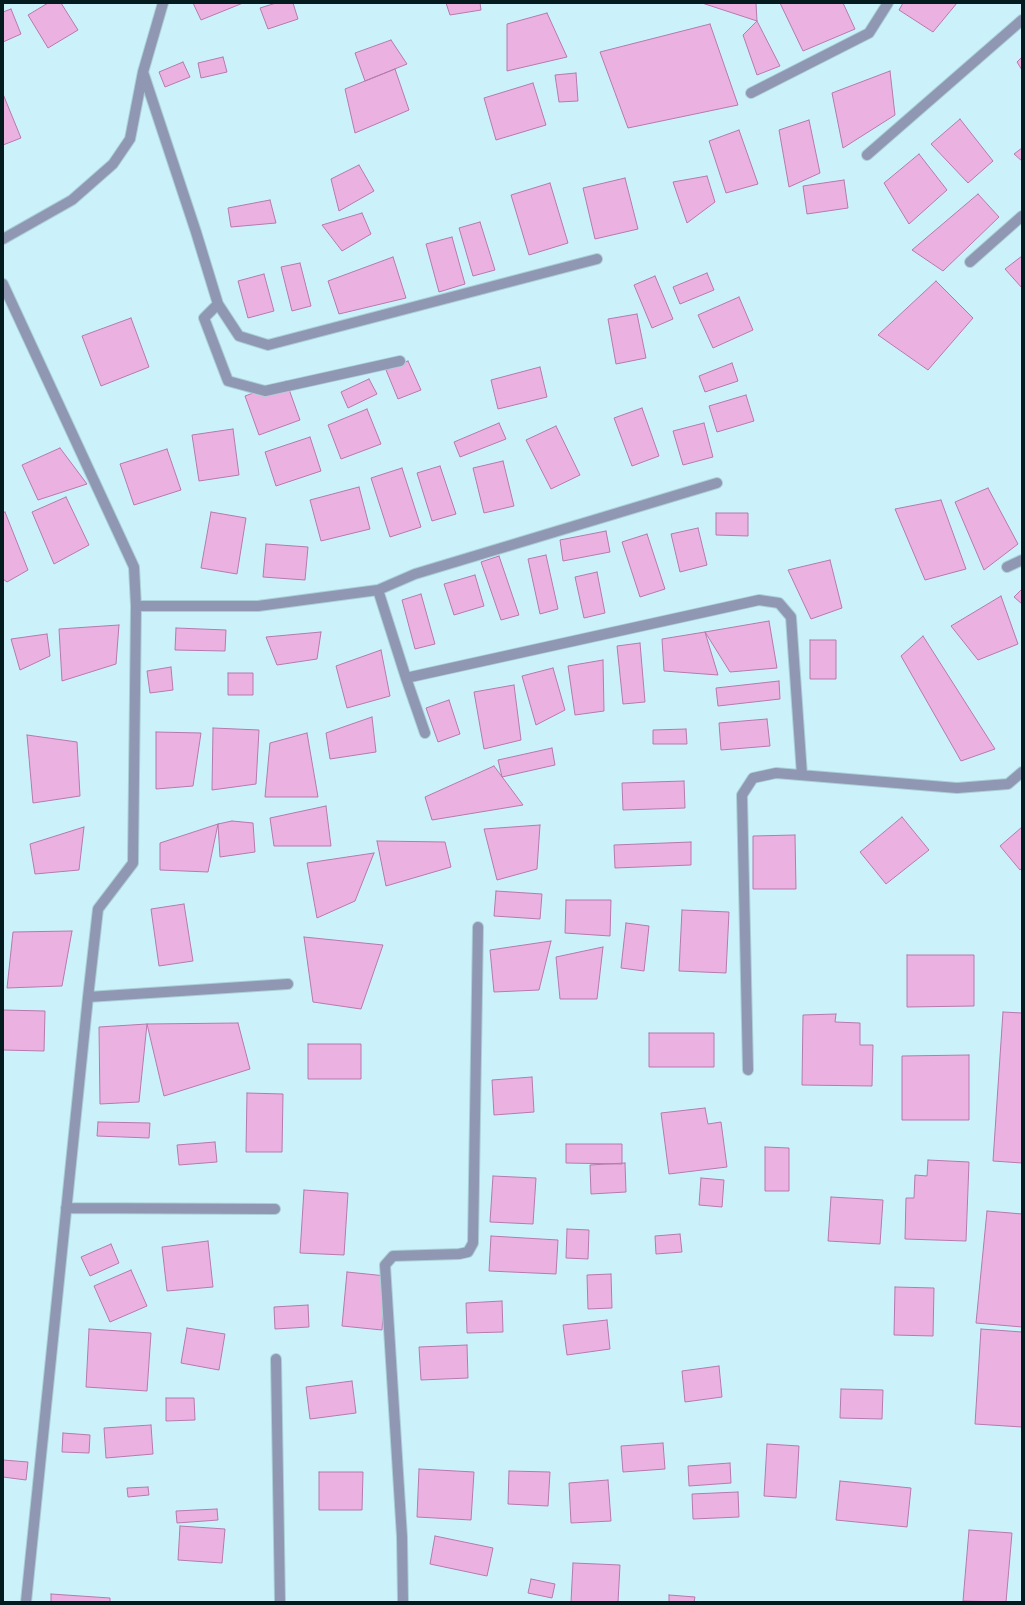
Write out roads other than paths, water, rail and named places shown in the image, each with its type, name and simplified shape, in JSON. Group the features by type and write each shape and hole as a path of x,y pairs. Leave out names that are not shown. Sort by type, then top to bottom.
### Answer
{"street":[{"path":"3,239 72,200 113,164 130,139 143,72 164,3"},
{"path":"751,93 869,33 888,3"},
{"path":"867,155 1022,20"},
{"path":"143,72 218,304 239,336 268,345 597,259"},
{"path":"970,262 1022,216"},
{"path":"3,284 134,567 136,606 133,863 98,909 26,1602"},
{"path":"218,304 204,318 228,381 265,391 400,361"},
{"path":"136,606 258,606 378,590 415,574 717,483"},
{"path":"1007,567 1022,560"},
{"path":"378,590 425,733"},
{"path":"406,678 759,600 779,603 791,617 802,775"},
{"path":"748,1070 742,795 753,778 776,773 957,788 1008,784 1022,772"},
{"path":"403,1602 402,1537 384,1265 393,1256 459,1254 468,1252 473,1243 478,927"},
{"path":"88,997 288,984"},
{"path":"66,1208 275,1209"},
{"path":"276,1359 280,1602"}]}
